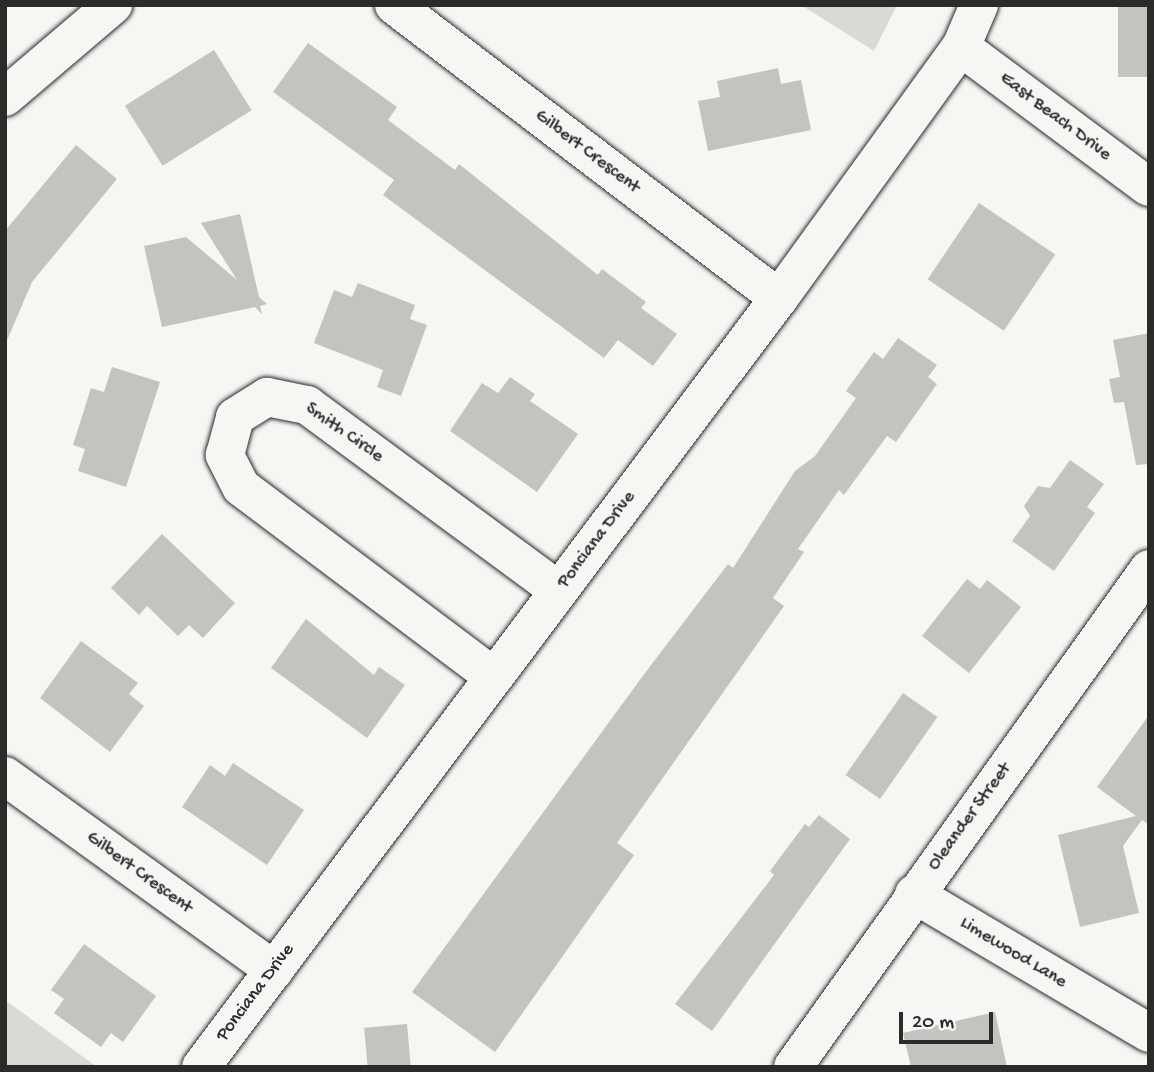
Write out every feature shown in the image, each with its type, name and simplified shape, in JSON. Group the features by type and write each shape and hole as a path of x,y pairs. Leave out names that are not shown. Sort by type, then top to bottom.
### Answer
{"street":[{"path":"5,97 113,5"},
{"name":"Gilbert Crescent","path":"394,5 779,298"},
{"name":"Ponciana Drive","path":"201,1067 779,298 961,47 979,5"},
{"name":"East Beach Drive","path":"961,47 1149,187"},
{"name":"Smith Circle","path":"494,677 241,487 225,455 234,417 267,397 307,405 559,591"},
{"name":"Oleander Street","path":"793,1067 914,894 1149,569"},
{"name":"Gilbert Crescent","path":"5,776 274,970"},
{"name":"Limewood Lane","path":"914,894 1149,1032"}],"shaded area":[{"path":"801,5 897,5 874,51"},
{"path":"5,1000 97,1067 5,1067"}],"building":[{"path":"1118,5 1149,5 1149,77 1118,77"},
{"path":"308,43 397,107 388,120 455,170 459,164 598,275 602,269 646,302 641,308 677,334 653,366 618,340 604,358 383,195 394,180 273,92"},
{"path":"214,50 252,110 163,166 125,106"},
{"path":"778,68 781,84 801,80 811,130 708,151 698,101 720,97 717,81"},
{"path":"76,145 117,179 32,282 5,345 5,231"},
{"path":"979,203 1055,254 1004,331 928,279"},
{"path":"240,214 259,297 267,304 260,306 262,314 255,307 162,327 144,246 186,237 237,280 201,223"},
{"path":"358,283 415,305 410,319 427,325 401,396 377,387 383,370 314,343 334,290 352,297"},
{"path":"1149,333 1149,464 1136,465 1124,402 1114,403 1109,379 1120,377 1113,340"},
{"path":"898,338 937,365 928,377 937,384 896,442 887,436 844,495 839,490 798,549 804,552 773,598 784,606 617,843 634,855 495,1052 412,992 642,677 728,564 733,568 795,471 815,456 856,398 846,391 874,352 883,359"},
{"path":"112,367 160,382 126,487 78,471 85,449 73,445 91,388 104,392"},
{"path":"510,377 535,394 530,401 578,434 537,492 450,431 482,383 498,393"},
{"path":"1070,460 1104,484 1087,507 1095,513 1054,571 1012,541 1030,516 1024,506 1038,486 1050,488"},
{"path":"162,534 235,603 203,638 189,625 178,636 147,606 139,615 111,588"},
{"path":"967,579 980,589 987,580 1021,607 969,673 922,636"},
{"path":"306,619 374,675 379,667 405,685 367,738 271,668"},
{"path":"81,641 138,683 129,694 144,706 110,752 40,698"},
{"path":"903,693 937,717 880,799 846,775"},
{"path":"1149,715 1149,825 1142,820 1123,846 1139,913 1080,927 1058,835 1136,816 1097,787"},
{"path":"233,763 304,810 267,865 182,807 210,765 225,776"},
{"path":"819,815 850,839 712,1031 675,1004 774,875 770,871 805,824 809,827"},
{"path":"84,944 156,996 123,1042 111,1033 101,1047 54,1013 64,999 51,990"},
{"path":"995,1012 1007,1067 911,1067 903,1033"},
{"path":"407,1024 411,1067 368,1067 364,1028"}]}
